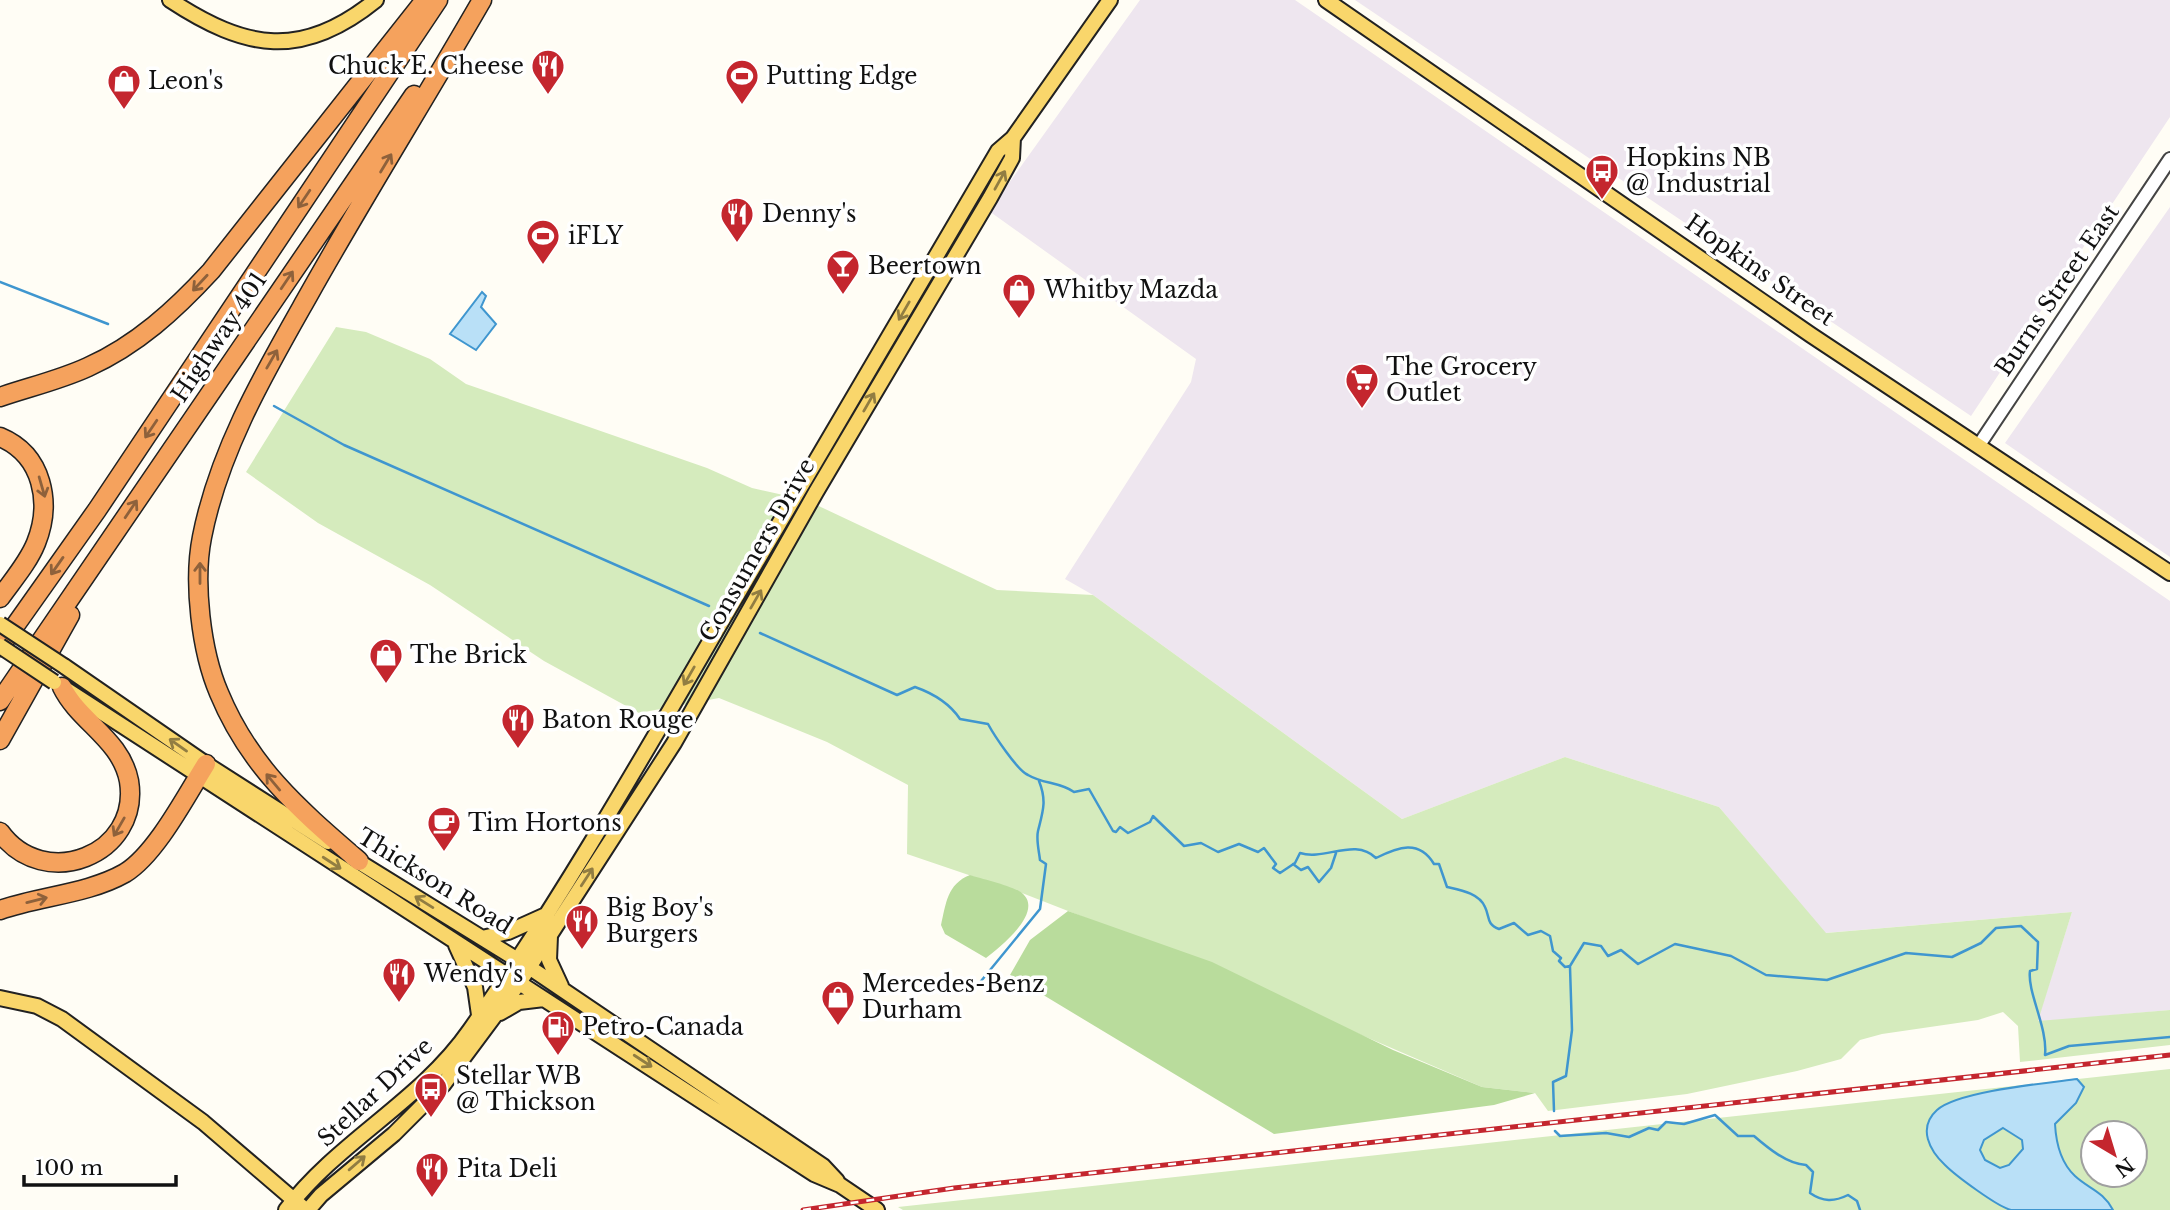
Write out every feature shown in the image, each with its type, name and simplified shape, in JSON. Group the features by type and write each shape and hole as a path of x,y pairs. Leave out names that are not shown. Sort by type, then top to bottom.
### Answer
{"highway":[{"path":"0,397 87,368 144,336 183,302 211,271 425,0"},
{"name":"Highway 401","path":"0,647 97,510 438,0"},
{"path":"359,862 277,788 251,754 230,717 212,673 203,632 199,570 201,538 221,467 262,376 481,0"},
{"name":"Highway 401","path":"0,701 481,0"},
{"path":"0,437 23,451 38,472 45,498 43,521 36,545 0,598"},
{"path":"0,740 66,624 93,565"},
{"path":"0,832 22,855 53,862 88,856 113,838 121,826 130,796 128,778 121,760 99,727 70,702 58,684"},
{"path":"0,910 112,879 132,868 158,836 202,770"}],"main road":[{"path":"170,0 209,26 274,43 330,32 376,0"},
{"name":"Consumers Drive","path":"519,971 546,915 592,842 998,151 1013,138 1110,0"},
{"name":"Hopkins Street","path":"1326,0 1811,335 2170,573"},
{"name":"Consumers Drive","path":"519,971 550,935 674,743 816,492 1001,178 1012,158 1013,138"},
{"name":"Thickson Road","path":"0,624 64,666 202,770 456,945 564,990 823,1166 840,1185"},
{"name":"Thickson Road","path":"0,647 482,938 519,971 544,999 814,1174 840,1185 877,1210"},
{"path":"482,938 508,932 546,915"},
{"path":"550,935 549,960 564,990"},
{"path":"456,945 475,987 479,1015"},
{"name":"Stellar Drive","path":"290,1205 434,1073 479,1015 519,971"},
{"name":"Stellar Drive","path":"307,1210 414,1115 443,1085 496,1015 519,971"},
{"path":"0,998 37,1006 62,1019 203,1122 290,1205 307,1210"},
{"path":"496,1015 519,1002 544,999"}],"street":[{"name":"Burns Street East","path":"1979,445 2170,159"}],"shaded area":[{"path":"1140,0 1295,0 2170,601 2170,1010 2037,1022 2072,912 1825,933 1719,807 1565,757 1402,819 1093,595 1065,579 1191,382 1196,359 989,211"},
{"path":"1355,0 2170,0 2170,117 1971,416"},
{"path":"2170,207 2170,557 2005,443"}],"green space":[{"path":"336,327 366,332 430,359 466,384 707,468 752,488 806,500 997,590 1093,595 1402,819 1565,757 1719,807 1826,933 2072,912 2038,1021 2170,1010 2170,1045 2020,1062 2018,1026 2003,1012 1978,1020 1882,1034 1860,1040 1841,1059 1687,1094 1548,1111 1535,1093 1482,1087 1127,934 1022,893 907,854 908,785 827,742 719,698 639,713 544,661 430,585 318,523 246,472"},
{"path":"970,875 1018,890 1028,901 1028,910 1018,929 986,958 945,934 941,925 952,889"},
{"path":"1068,911 1212,962 1393,1050 1482,1087 1535,1093 1494,1105 1274,1134 1010,975 1030,940"},
{"path":"2170,1069 2170,1210 903,1210 898,1207"}],"water":[{"path":"482,292 486,296 481,307 496,324 476,350 450,334"},
{"path":"2077,1079 2084,1087 2076,1103 2055,1124 2060,1152 2070,1171 2079,1179 2079,1189 2093,1189 2113,1210 2011,1210 1987,1197 1940,1159 1931,1146 1927,1132 1931,1117 1937,1110 1964,1098","holes":["2003,1128 2022,1140 2023,1149 2009,1165 2000,1168 1985,1160 1980,1150 1984,1140"]}],"waterway":[{"path":"0,282 108,324"},
{"path":"274,406 344,445 709,606"},
{"path":"760,633 897,695 915,687 921,689 946,704 960,719 988,724 1023,772 1074,792 1089,789 1116,832 1120,827 1128,833 1150,822 1153,816 1184,846 1201,843 1218,852 1239,844 1258,852 1264,848 1276,864 1273,868 1280,873 1295,863 1300,853 1310,855 1359,849 1376,858 1400,848 1415,848 1428,856 1434,864 1439,864 1447,887 1478,898 1495,927 1499,929 1514,923 1528,935 1541,931 1550,936 1553,951 1561,958 1559,961 1565,967 1570,966 1584,943 1601,946 1608,956 1621,950 1638,964 1675,944 1731,956 1766,975 1827,980 1906,953 1952,957 1981,943 1996,928 2021,926 2038,942 2037,969 2030,971 2030,980 2044,1033 2045,1055 2069,1046 2170,1037"},
{"path":"977,986 1040,909 1046,864 1040,860 1037,842 1044,800 1039,781"},
{"path":"1293,864 1301,870 1308,867 1319,882 1331,868 1336,853"},
{"path":"1554,1111 1553,1082 1566,1076 1572,1030 1570,967"},
{"path":"1555,1131 1560,1136 1606,1133 1629,1137 1649,1128 1658,1130 1666,1122 1684,1124 1715,1115 1738,1136 1754,1136 1785,1159 1806,1165 1813,1172 1810,1193 1829,1200 1848,1195 1857,1201 1860,1210"}],"railway":[{"path":"803,1210 954,1188 2170,1055"}],"place":[{"name":"Chuck E. Cheese","path":"548,96"},
{"name":"Putting Edge","path":"742,106"},
{"name":"Leon's","path":"124,111"},
{"name":"Hopkins NB @ Industrial","path":"1602,201"},
{"name":"Denny's","path":"737,244"},
{"name":"iFLY","path":"543,266"},
{"name":"Beertown","path":"843,296"},
{"name":"Whitby Mazda","path":"1019,320"},
{"name":"The Grocery Outlet","path":"1362,410"},
{"name":"The Brick","path":"386,685"},
{"name":"Baton Rouge","path":"518,750"},
{"name":"Tim Hortons","path":"444,853"},
{"name":"Big Boy's Burgers","path":"582,951"},
{"name":"Wendy's","path":"399,1004"},
{"name":"Mercedes-Benz Durham","path":"838,1027"},
{"name":"Petro-Canada","path":"558,1057"},
{"name":"Stellar WB @ Thickson","path":"431,1119"},
{"name":"Pita Deli","path":"432,1199"}]}
